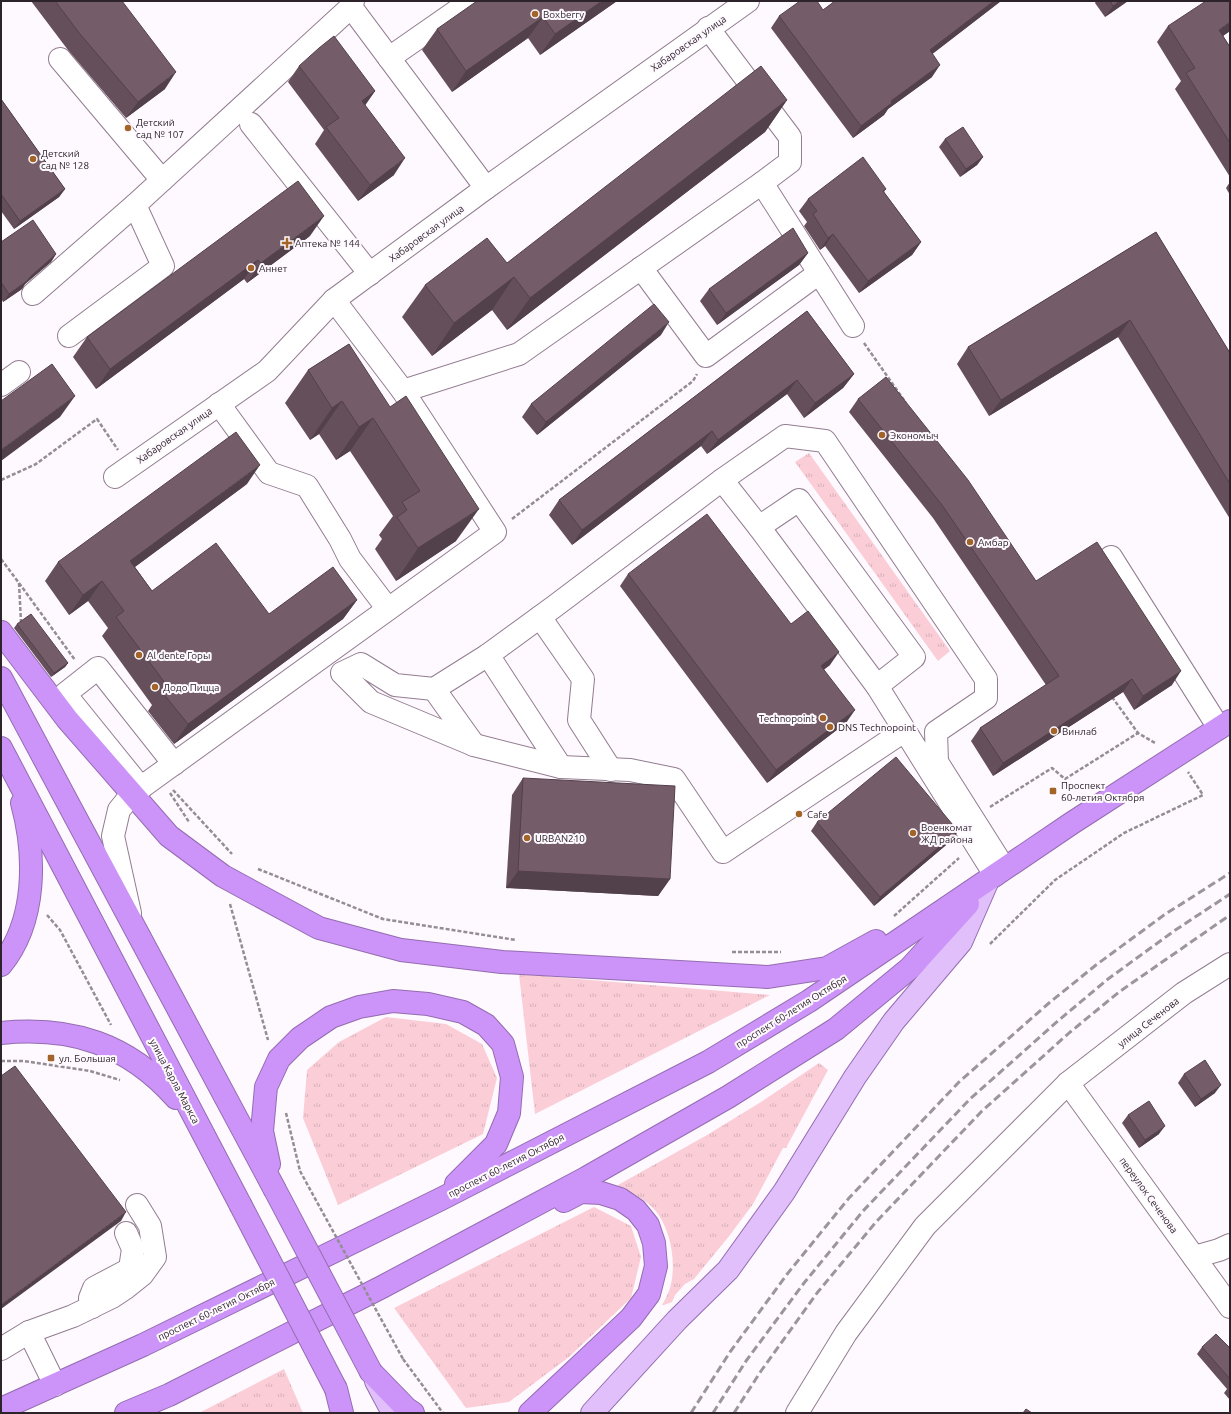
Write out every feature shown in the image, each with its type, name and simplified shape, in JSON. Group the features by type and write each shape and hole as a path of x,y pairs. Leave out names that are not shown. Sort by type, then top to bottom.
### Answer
{"highway":[{"path":"1,632 67,720 136,791 169,836 223,876 319,928 401,950 502,962 768,977 827,968 996,875"},
{"path":"1,678 371,1372 407,1409 413,1413"},
{"name":"проспект 60-летия Октября","path":"1,1410 143,1345 441,1199 708,1062 810,1001 996,875 1224,724"},
{"path":"1,965 12,948 25,918 30,874 27,823 5,756"},
{"name":"улица Карла Маркса","path":"5,756 336,1389"},
{"name":"проспект 60-летия Октября","path":"126,1413 169,1395 382,1287 593,1174 728,1097 836,1029 910,968 996,875"},
{"path":"274,1188 262,1131 266,1087 279,1059 300,1038 331,1017 359,1007 393,1001 428,1004 463,1012 486,1025 503,1044 512,1077 509,1113 496,1144 441,1199"},
{"path":"1,1033 42,1031 61,1033 87,1039 121,1054 144,1067 163,1084 198,1126"},
{"path":"382,1287 581,1192 601,1193 620,1199 636,1210 648,1225 654,1243 656,1266 649,1294 631,1318 530,1413"},
{"path":"336,1389 342,1413"},
{"path":"132,1413 169,1395"}],"main road":[{"path":"592,1413 677,1320 728,1270 784,1192 855,1077 894,1020 961,942 996,875"},
{"path":"371,1372 393,1413"},
{"name":"улица Карла Маркса","path":"336,1389 350,1413"}],"street":[{"path":"389,58 471,1"},
{"name":"Хабаровская улица","path":"122,471 267,371 334,300 486,188 708,28 748,1"},
{"path":"33,294 162,180 352,4 389,58 486,188"},
{"path":"403,391 519,354 790,162 790,138 708,28"},
{"path":"60,59 162,180"},
{"path":"251,124 370,274"},
{"path":"762,183 858,333"},
{"path":"69,336 162,266 134,205"},
{"path":"641,268 706,356 819,273"},
{"path":"132,924 114,836 119,810 136,791 495,532 403,391 334,300"},
{"path":"1,385 19,372"},
{"path":"219,404 269,473 307,486 340,538 350,559 388,609"},
{"path":"904,731 723,852 674,780 630,770 561,767 474,745 371,702 342,674 361,664 395,685 434,689 488,655 722,480 786,436 825,442 986,679 986,698 936,732 937,762 972,818 996,875"},
{"path":"722,480 876,686 996,875"},
{"path":"759,528 798,500 914,658 876,686"},
{"path":"1111,557 1224,724"},
{"path":"540,617 583,679 579,720 610,770"},
{"path":"488,655 561,767"},
{"path":"136,791 66,694 98,668 167,769"},
{"path":"434,689 474,745"},
{"name":"улица Сеченова","path":"797,1413 846,1333 925,1226 1068,1083 1184,993 1230,964"},
{"name":"переулок Сеченова","path":"1068,1083 1230,1307"},
{"path":"1,1349 29,1332 73,1316 112,1297 142,1275 155,1256 150,1226 137,1204"},
{"path":"92,1307 90,1298 94,1288 130,1269 133,1250 126,1233"},
{"path":"1194,1256 1220,1250 1230,1245"},
{"path":"29,1332 56,1385"}],"path":[{"path":"858,333 907,404"},
{"path":"495,532 693,381 706,356"},
{"path":"1,480 36,464 97,419 122,471"},
{"path":"1,559 19,583 21,623"},
{"path":"990,944 1055,880 1124,833 1203,795 1178,755 1138,733 1110,695"},
{"path":"972,818 1052,768 1065,779 1138,733"},
{"path":"167,769 233,855"},
{"path":"890,919 959,858 958,851"},
{"path":"252,866 383,919 524,941"},
{"path":"28,898 33,900 60,930 116,1033 121,1054"},
{"path":"726,952 788,952"},
{"path":"1,1061 24,1060 90,1071 120,1080"},
{"path":"300,1171 403,1360 443,1413"}],"green space":[{"path":"809,453 950,651 938,661 795,462"},
{"path":"519,974 770,995 535,1114"},
{"path":"386,1017 446,1024 482,1044 497,1078 483,1134 338,1205 303,1118 307,1070 339,1042"},
{"path":"819,1063 828,1070 787,1148 783,1148 753,1204 694,1279 685,1284 675,1295 672,1302 662,1305 669,1290 673,1268 671,1247 665,1226 654,1209 647,1202 619,1189 618,1185 707,1135 761,1102"},
{"path":"594,1207 631,1226 641,1257 631,1298 569,1357 509,1402 466,1408 394,1308"},
{"path":"284,1369 303,1413 199,1413"}],"building":[{"path":"55,1 122,1 176,72 138,102 80,34"},
{"path":"477,1 602,1 555,34 543,17 466,71 437,29"},
{"path":"800,1 817,1 823,10 835,1 994,1 930,50 940,65 891,101 892,103 861,126 779,16"},
{"path":"1110,1 1120,1 1113,6"},
{"path":"1206,1 1230,1 1230,22 1219,30 1230,47 1230,143 1186,73 1195,68 1168,26"},
{"path":"334,36 375,91 362,101 405,158 370,185 326,127 339,118 299,66"},
{"path":"761,66 787,100 530,298 514,277 454,323 425,285 487,238 507,263"},
{"path":"1,99 65,189 20,221 1,194"},
{"path":"963,127 983,157 966,169 945,139"},
{"path":"863,157 886,189 883,191 921,242 868,281 833,234 828,238 813,214 817,211 808,199"},
{"path":"298,181 324,216 261,263 258,260 110,369 87,337"},
{"path":"33,220 56,254 27,281 9,294 1,282 1,242"},
{"path":"793,228 808,253 726,313 709,289"},
{"path":"1156,232 1230,353 1230,484 1130,320 1001,400 968,347"},
{"path":"654,304 669,322 546,422 531,404"},
{"path":"807,311 854,374 815,403 797,380 718,440 712,431 582,530 559,500"},
{"path":"349,344 390,407 406,396 479,509 418,548 397,517 407,510 402,502 420,491 373,418 359,427 342,401 332,408 308,370"},
{"path":"52,364 75,396 1,450 1,401"},
{"path":"886,377 968,480 1036,581 1097,542 1181,671 1143,696 1132,679 1003,763 980,728 1059,676 942,505 858,399"},
{"path":"236,432 260,465 130,561 152,591 216,543 269,614 333,567 357,600 188,724 162,692 168,687 116,617 124,611 102,581 83,595 58,562"},
{"path":"707,514 791,624 808,611 839,652 821,666 855,710 776,770 628,574"},
{"path":"31,614 68,663 54,673 17,624"},
{"name":"Военкомат ЖД района","path":"896,757 958,831 880,897 817,822"},
{"path":"523,778 675,786 670,879 518,871"},
{"path":"1205,1060 1221,1085 1201,1099 1184,1074"},
{"path":"15,1066 126,1212 1,1305 1,1076"},
{"path":"1149,1101 1165,1126 1145,1140 1128,1115"},
{"path":"1216,1334 1230,1348 1230,1379 1202,1347"},
{"path":"1026,1409 1032,1413 1023,1413"}],"railway":[{"path":"691,1413 730,1352 788,1273 849,1198 959,1082 1049,1003 1096,965 1164,915 1230,873"},
{"path":"713,1413 746,1361 804,1283 863,1211 970,1099 1059,1020 1108,979 1174,931 1230,894"},
{"path":"734,1413 761,1371 817,1293 876,1222 982,1111 1069,1033 1119,992 1230,915"}],"place":[{"name":"Boxberry","path":"535,14"},
{"name":"Детский сад № 107","path":"128,128"},
{"name":"Детский сад № 128","path":"33,159"},
{"name":"Аптека № 144","path":"287,243"},
{"name":"Аннет","path":"251,268"},
{"name":"Экономыч","path":"882,435"},
{"name":"Амбар","path":"970,542"},
{"name":"Al dente Горы","path":"139,655"},
{"name":"Додо Пицца","path":"155,687"},
{"name":"Technopoint","path":"823,718"},
{"name":"DNS Technopoint","path":"830,727"},
{"name":"Винлаб","path":"1054,731"},
{"name":"Проспект 60-летия Октября","path":"1053,791"},
{"name":"Cafe","path":"799,814"},
{"name":"Военкомат ЖД района","path":"913,833"},
{"name":"URBAN210","path":"527,838"},
{"name":"ул. Большая","path":"51,1058"}]}
